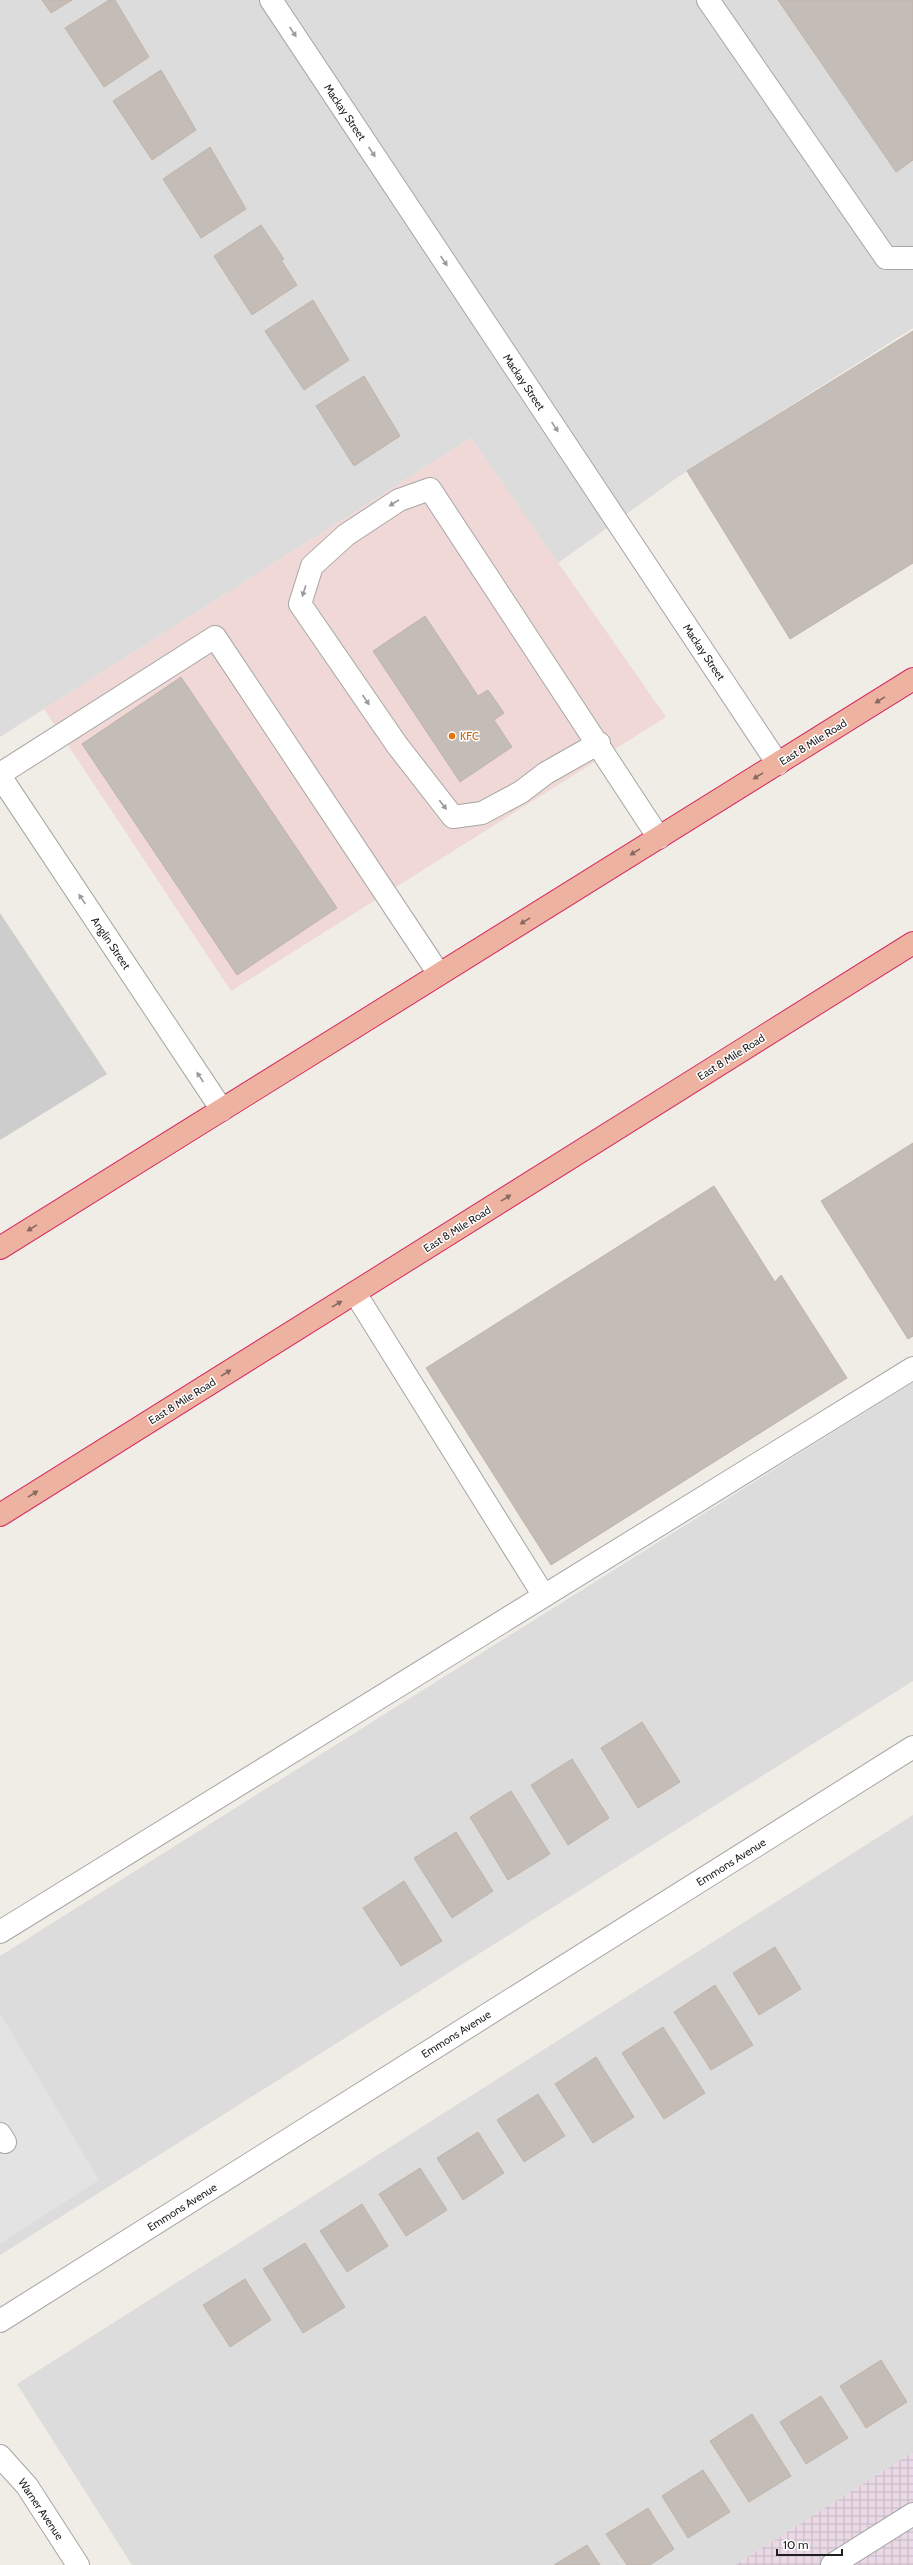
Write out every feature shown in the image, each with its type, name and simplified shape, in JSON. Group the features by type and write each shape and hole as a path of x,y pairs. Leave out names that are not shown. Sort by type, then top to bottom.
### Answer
{"highway":[{"name":"East 8 Mile Road","path":"0,1248 913,679"},
{"name":"East 8 Mile Road","path":"0,1515 913,944"}],"street":[{"name":"Mackay Street","path":"271,0 778,764"},
{"path":"708,0 886,258 913,258"},
{"path":"599,743 546,773 521,792 482,813 453,817 397,745 300,604 312,566 346,535 399,500 430,489 599,743 659,838"},
{"path":"0,775 215,637 438,974"},
{"name":"Anglin Street","path":"0,775 222,1110"},
{"path":"355,1293 544,1596"},
{"path":"0,1932 913,1368"},
{"name":"Emmons Avenue","path":"0,2321 913,1747"},
{"name":"Warner Avenue","path":"0,2456 28,2486 78,2565"},
{"path":"832,2565 913,2514"}],"shaded area":[{"path":"0,0 913,0 913,328 678,477 558,563 471,438 0,737"},
{"path":"471,438 666,717 231,991 44,709"},
{"path":"0,913 107,1074 0,1140"},
{"path":"913,1382 913,1681 0,2255 0,1956"},
{"path":"913,1815 913,2452 735,2565 132,2565 17,2384"},
{"path":"0,2013 99,2180 0,2244"},
{"path":"913,2452 913,2565 735,2565"}],"building":[{"path":"42,0 72,0 51,13"},
{"path":"109,0 115,0 149,57 104,87 65,28"},
{"path":"778,0 913,0 913,160 896,172"},
{"path":"161,70 196,130 152,160 113,101"},
{"path":"210,147 246,209 201,238 163,179"},
{"path":"261,225 284,259 281,260 297,285 252,315 214,256"},
{"path":"313,300 349,360 304,390 265,331"},
{"path":"913,331 913,563 790,639 687,471"},
{"path":"364,376 400,436 354,466 316,406"},
{"path":"425,616 478,696 488,690 504,713 494,720 512,747 460,782 373,651"},
{"path":"181,677 337,908 237,975 82,744"},
{"path":"913,1143 913,1336 908,1339 821,1201"},
{"path":"714,1186 775,1282 781,1275 847,1378 551,1565 426,1368"},
{"path":"642,1722 680,1782 638,1808 601,1748"},
{"path":"572,1759 609,1818 568,1845 531,1785"},
{"path":"511,1791 550,1854 508,1880 470,1817"},
{"path":"456,1832 493,1891 452,1918 414,1858"},
{"path":"404,1881 442,1941 401,1966 363,1908"},
{"path":"775,1947 801,1989 759,2015 733,1973"},
{"path":"715,1985 753,2045 711,2070 674,2012"},
{"path":"663,2027 705,2093 664,2119 622,2053"},
{"path":"596,2057 634,2117 593,2143 555,2084"},
{"path":"538,2094 565,2136 524,2162 497,2120"},
{"path":"478,2132 504,2173 463,2200 437,2158"},
{"path":"420,2168 447,2210 406,2236 379,2194"},
{"path":"362,2204 388,2246 347,2272 320,2231"},
{"path":"305,2243 345,2307 303,2333 263,2269"},
{"path":"245,2279 271,2320 230,2347 203,2305"},
{"path":"881,2360 907,2402 866,2428 840,2386"},
{"path":"821,2396 848,2438 806,2464 780,2422"},
{"path":"752,2414 791,2476 749,2502 710,2441"},
{"path":"703,2470 730,2512 688,2538 662,2496"},
{"path":"648,2508 674,2549 650,2565 627,2565 606,2534"},
{"path":"587,2545 600,2565 554,2565"}],"place":[{"name":"KFC","path":"452,736"}]}
